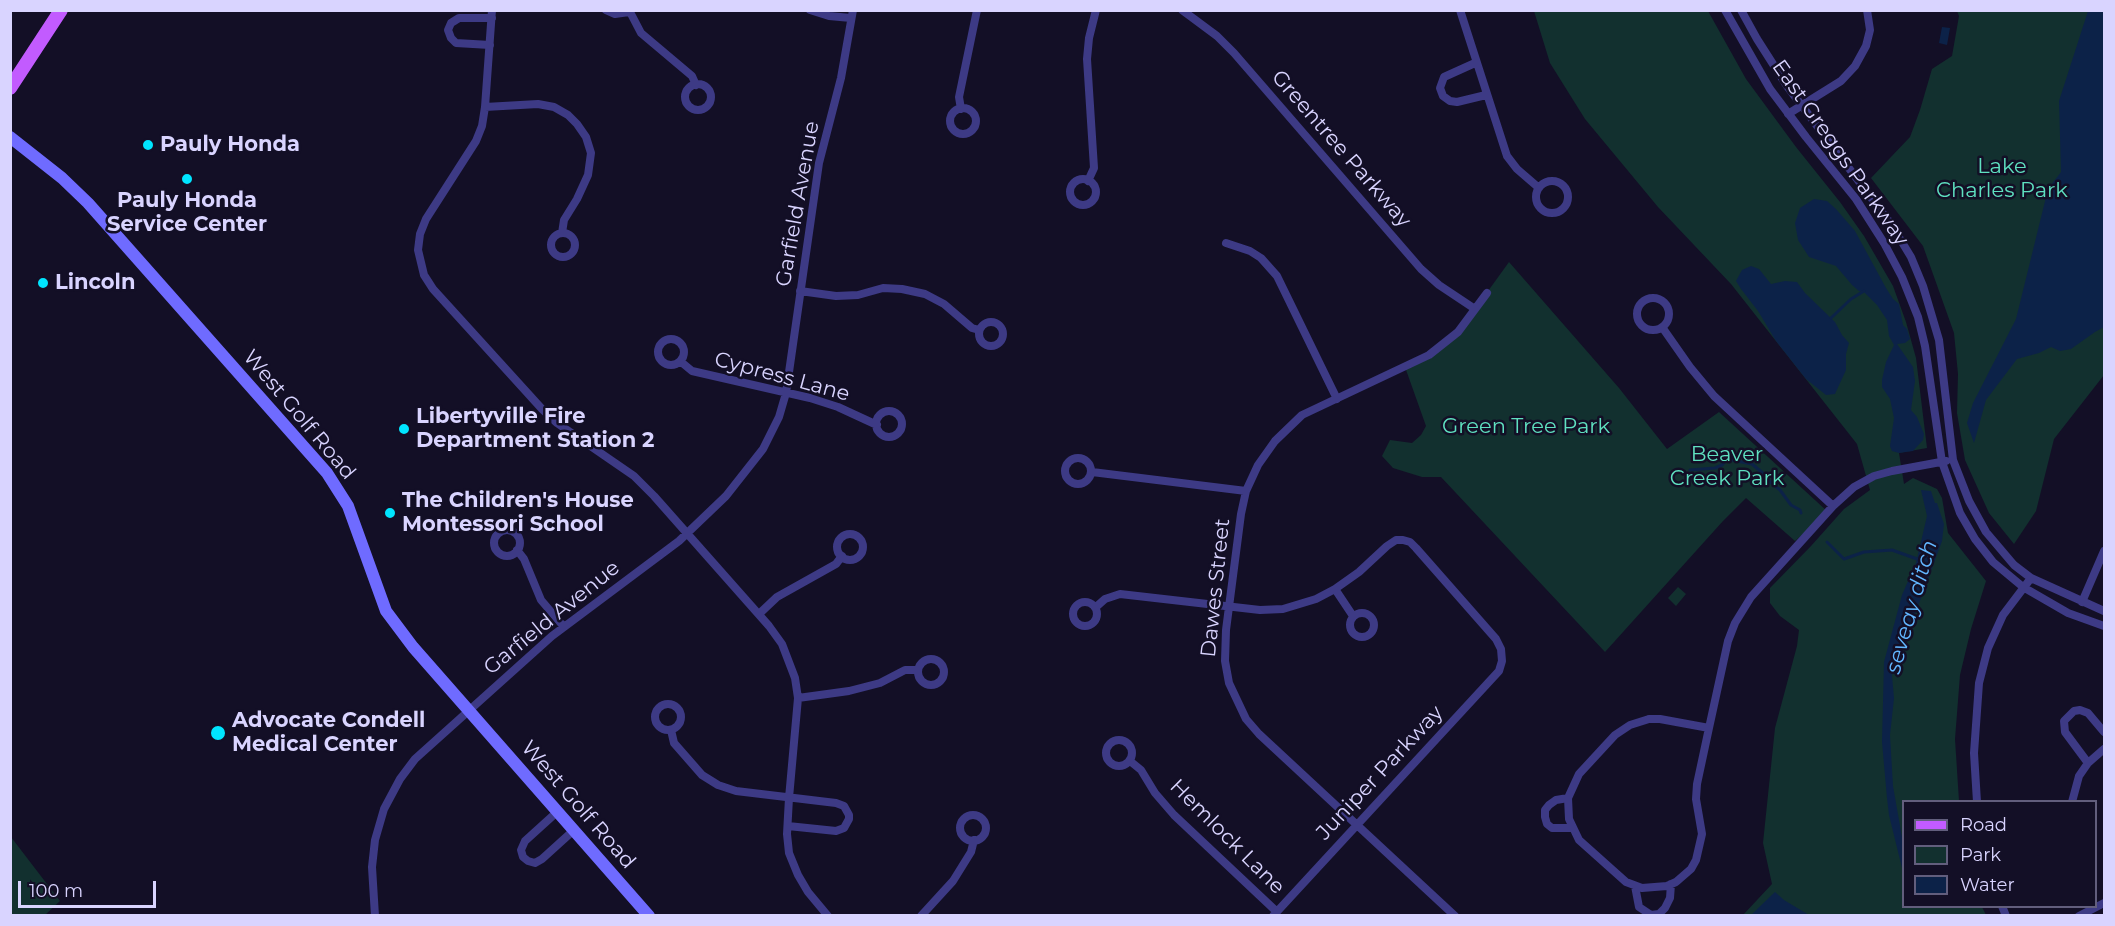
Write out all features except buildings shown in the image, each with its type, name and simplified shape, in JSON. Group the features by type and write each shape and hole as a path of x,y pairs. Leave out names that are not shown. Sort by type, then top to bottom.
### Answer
{"main road":[{"path":"10,88 61,10"}],"street":[{"path":"606,10 615,14 629,11 641,33 692,76 696,85"},
{"path":"810,10 829,16 852,14"},
{"path":"961,109 959,97 977,10"},
{"path":"1088,180 1094,168 1087,59 1089,38 1096,10"},
{"name":"Greentree Parkway","path":"1182,10 1217,36 1234,53 1421,269 1439,285 1475,309"},
{"path":"1460,10 1506,156 1539,188"},
{"name":"East Greggs Parkway","path":"1725,10 1766,81 1788,114 1856,199 1902,277 1918,317 1925,346 1942,462 1960,513 1975,539 1994,562 2023,588 2068,613 2104,626"},
{"name":"East Greggs Parkway","path":"1741,10 1787,86 1891,224 1911,257 1940,340 1953,460 1969,501 1986,532 2014,565 2031,578 2104,611"},
{"path":"1788,114 1841,81 1855,66 1866,46 1870,30 1867,10"},
{"path":"490,45 456,43 448,30 451,23 459,18 492,14 490,45 485,107 482,126 476,141 426,219 420,234 418,250 424,275 542,410 557,423 634,476 654,495 759,614 782,644 790,662 798,698 789,798 789,853 808,892 828,915"},
{"name":"Garfield Avenue","path":"375,915 372,867 375,840 384,809 400,779 415,759 564,627 687,534 726,496 763,449 779,417 786,393 819,163 841,78 852,14"},
{"path":"1475,63 1444,77 1440,88 1443,96 1456,102 1486,94"},
{"path":"485,107 538,104 554,107 568,115 586,137 591,153 588,175 564,220 562,233"},
{"name":"West Golf Road","path":"10,138 62,178 88,203 327,473 348,506 386,611 413,647 649,915"},
{"path":"1226,243 1250,251 1261,258 1277,276 1337,399"},
{"path":"800,291 837,296 858,295 883,288 913,291 925,294 944,304 972,328 979,330"},
{"name":"Dawes Street","path":"1451,914 1259,734 1246,719 1229,684 1225,661 1229,606 1246,491 1258,465 1275,441 1302,415 1429,355 1458,332 1487,293"},
{"path":"1662,327 1714,396 1833,506"},
{"name":"Cypress Lane","path":"680,361 692,371 838,407 877,425"},
{"path":"1709,728 1660,719 1649,719 1630,725 1615,735 1579,774 1568,798 1572,828 1579,840 1626,882 1642,888 1671,884 1691,869 1696,860 1701,843 1696,799 1697,783 1728,641 1738,617 1751,597 1833,506 1854,487 1874,476 1892,471 1953,460"},
{"path":"1092,472 1246,491"},
{"name":"Juniper Parkway","path":"1275,913 1499,671 1502,661 1501,649 1496,639 1410,542 1396,540 1335,590"},
{"path":"518,550 542,600 564,627"},
{"path":"2082,602 2104,551"},
{"path":"759,614 777,597 836,564 842,556"},
{"path":"1977,800 1974,753 1979,683 1988,648 2003,615 2031,578"},
{"path":"1096,607 1105,600 1120,594 1260,610 1283,609 1316,599 1335,590 1353,616"},
{"path":"798,698 849,691 880,682 905,670 918,670"},
{"path":"2088,763 2065,732 2064,721 2074,711 2080,710 2088,713 2104,732"},
{"path":"671,730 674,743 702,775 718,785 736,791 840,804 847,810 849,819 844,828 836,831 788,826"},
{"path":"2072,800 2075,786 2088,763 2104,749"},
{"name":"Hemlock Lane","path":"1130,761 1141,770 1155,793 1174,815 1275,913"},
{"path":"1568,798 1556,800 1549,805 1545,810 1545,817 1547,824 1552,828 1572,828"},
{"path":"557,812 525,842 521,850 523,856 528,861 535,862 542,859 574,830"},
{"path":"921,915 953,881 971,852 974,840"},
{"path":"1635,885 1639,907 1651,915 1659,914 1665,908 1670,898 1671,884"}],"green space":[{"path":"1534,11 1708,11 1746,79 1840,202 1864,236 1893,286 1916,358 1927,448 1899,453 1904,484 1913,478 1937,489 1942,498 1948,533 1986,581 1960,675 1955,739 1959,800 1902,800 1902,908 1982,908 1986,915 1743,915 1772,884 1763,843 1775,728 1797,646 1799,630 1780,616 1770,603 1770,588 1844,509 1870,490 1857,444 1731,284 1658,207 1585,119 1550,63"},
{"name":"Lake Charles Park","path":"1957,11 2104,11 2104,375 2054,439 2036,511 2014,544 1989,513 1965,460 1957,413 1958,374 1954,333 1923,246 1871,178 1910,137 1932,69 1952,56 1959,16"},
{"name":"Green Tree Park","path":"1509,262 1619,388 1667,449 1719,412 1828,512 1795,541 1746,498 1605,652 1441,477 1422,477 1393,468 1382,456 1390,440 1412,443 1421,435 1426,426 1405,367 1443,345 1483,298"},
{"path":"1678,587 1686,594 1676,606 1668,598"},
{"path":"11,837 60,901 45,915 11,915"}],"water":[{"path":"2088,11 2104,11 2104,327 2071,349 2060,351 2051,347 2017,359 1986,400 1974,443 1967,423 1973,403 2016,319 2048,189 2061,172 2059,101"},
{"path":"1942,27 1950,28 1947,45 1939,43"},
{"path":"1814,199 1827,201 1855,231 1886,288 1899,304 1903,325 1910,339 1905,343 1897,344 1913,367 1915,381 1911,410 1917,417 1924,434 1923,440 1913,451 1899,453 1892,451 1890,446 1894,418 1890,399 1882,387 1886,362 1894,345 1889,336 1887,320 1877,305 1864,292 1852,285 1836,266 1809,257 1798,240 1795,223 1800,208"},
{"path":"1751,266 1759,269 1771,284 1785,281 1797,282 1835,322 1849,343 1846,370 1835,394 1826,395 1806,379 1776,341 1758,311 1741,289 1736,281 1742,270"},
{"name":"seveay ditch","path":"1921,490 1931,491 1944,524 1942,541 1909,637 1894,666 1892,676 1894,698 1890,735 1893,786 1902,837 1902,868 1889,815 1882,742 1884,662 1902,595 1916,563 1927,516"},
{"path":"1775,892 1784,900 1809,915 1751,915"}],"waterway":[{"path":"1831,318 1851,299 1864,291"},
{"path":"1690,470 1715,468 1727,459 1752,464 1801,513"},
{"name":"seveay ditch","path":"1827,542 1844,559 1864,552 1892,550 1920,560"}],"place":[{"name":"Pauly Honda","path":"148,145"},
{"name":"Pauly Honda Service Center","path":"187,179"},
{"name":"Lincoln","path":"43,283"},
{"name":"Libertyville Fire Department Station 2","path":"404,429"},
{"name":"The Children's House Montessori School","path":"390,513"},
{"name":"Advocate Condell Medical Center","path":"218,733"}],"park label":[{"name":"Beaver Creek Park","path":"1727,467"}]}
